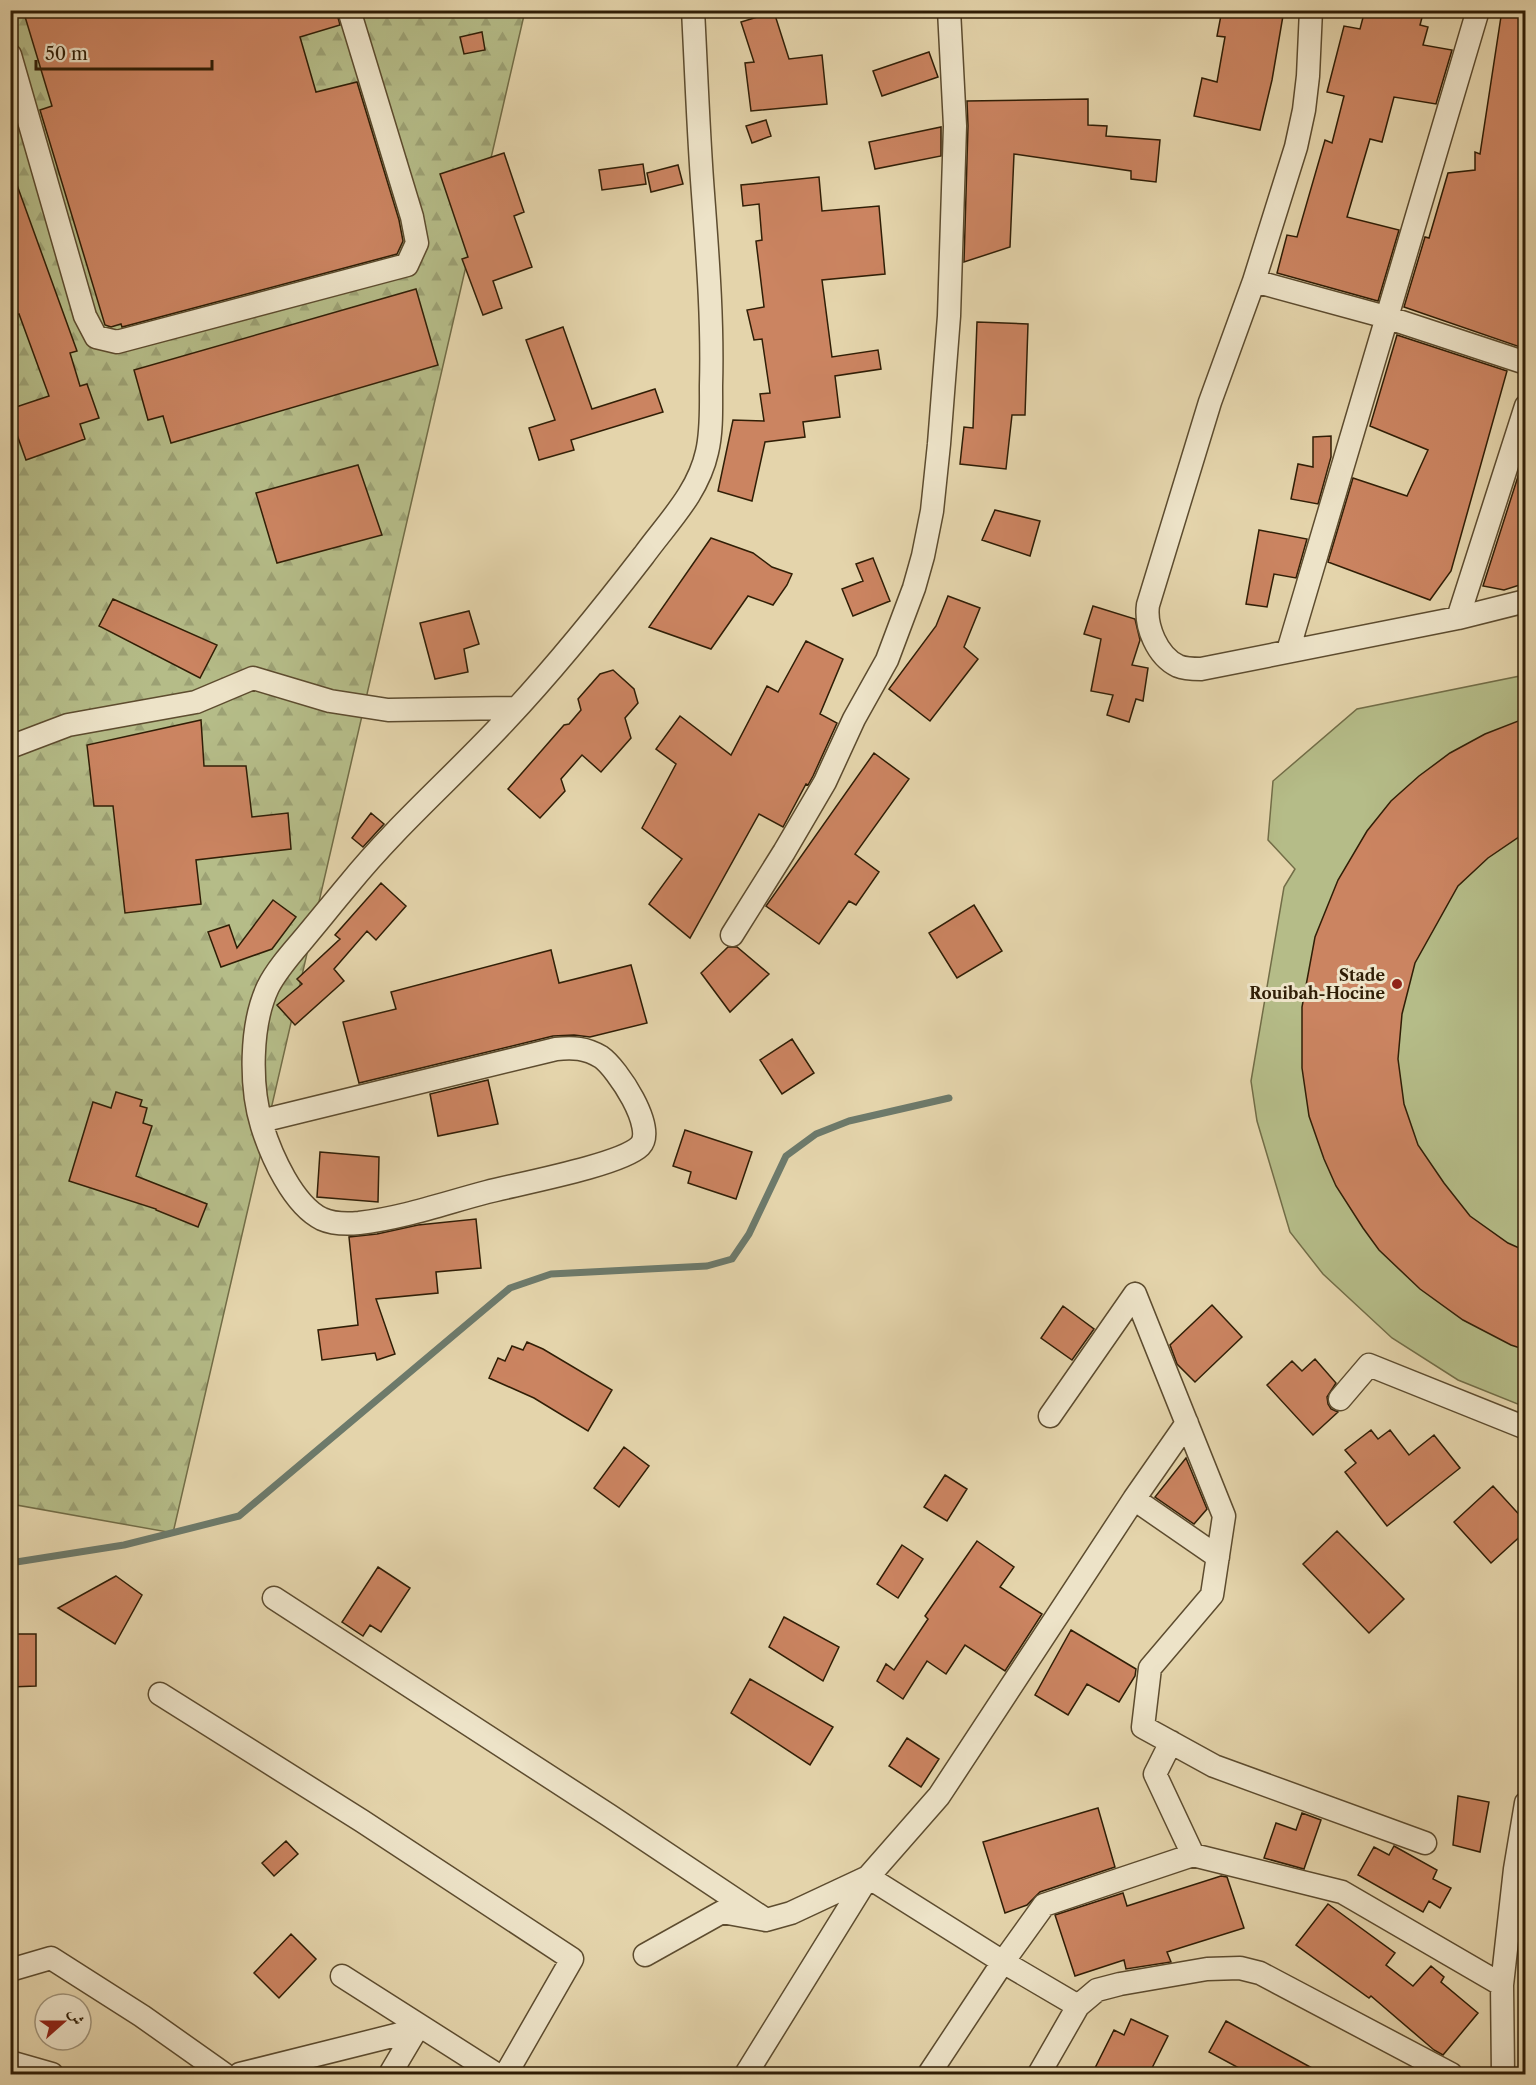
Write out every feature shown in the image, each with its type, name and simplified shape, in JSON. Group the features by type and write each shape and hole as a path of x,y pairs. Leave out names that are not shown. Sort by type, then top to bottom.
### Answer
{"street":[{"path":"10,55 85,316 96,337 117,342 407,265 417,243 412,217 349,10"},
{"path":"261,1121 572,1047 586,1049 598,1055 617,1072 644,1124 645,1137 642,1144 636,1148 604,1162 414,1212 357,1223 323,1219 306,1207 279,1169 261,1121 256,1098 255,1053 258,1013 268,987 282,965 367,861 517,708 620,585 680,508 693,489 703,467 708,447 713,331 693,10"},
{"path":"732,934 825,782 854,719 887,660 914,588 923,556 932,511 949,316 955,126 949,10"},
{"path":"1311,10 1304,110 1292,160 1254,281 1210,402 1148,605 1148,624 1160,649 1170,660 1183,668 1201,669 1458,618 1526,601"},
{"path":"1288,651 1478,10"},
{"path":"1254,281 1386,317 1526,363"},
{"path":"1458,618 1526,406"},
{"path":"10,747 68,726 196,702 253,678 330,701 388,710 517,708"},
{"path":"1050,1416 1135,1294 1224,1515 1212,1595 1150,1668 1143,1727 1214,1766 1425,1843"},
{"path":"1340,1399 1369,1365 1526,1428"},
{"path":"746,2074 868,1877 939,1796 1187,1422"},
{"path":"1134,1499 1218,1557"},
{"path":"274,1598 601,1809 766,1920"},
{"path":"160,1694 362,1821 572,1959 506,2074"},
{"path":"1171,1742 1155,1774 1193,1855"},
{"path":"1503,2074 1502,1985 1515,1869 1526,1803"},
{"path":"929,2074 1003,1962 1044,1905 1193,1855 1342,1892 1502,1985"},
{"path":"645,1955 722,1912 766,1920 791,1912 868,1877"},
{"path":"868,1877 1078,2006"},
{"path":"10,1970 51,1958 142,2016 224,2074"},
{"path":"1039,2074 1078,2006 1097,1990 1120,1983 1207,1969 1240,1968 1260,1973 1451,2074"},
{"path":"342,1976 418,2028 496,2074"},
{"path":"240,2074 418,2028"},
{"path":"390,2074 418,2028"},
{"path":"10,2062 52,2074"}],"green space":[{"path":"10,11 525,11 173,1533 11,1504"},
{"name":"Stade Rouibah-Hocine","path":"1525,675 1525,1407 1458,1380 1392,1338 1323,1274 1290,1232 1257,1121 1251,1081 1284,887 1295,869 1268,840 1273,781 1357,709"}],"building":[{"path":"23,10 336,10 340,25 300,37 316,92 357,82 399,220 403,241 397,254 122,327 121,324 111,327 105,325 40,110 52,106"},
{"path":"1222,10 1284,10 1272,80 1260,130 1194,116 1202,78 1217,82 1225,37 1217,36"},
{"path":"1365,10 1424,10 1420,25 1428,27 1423,45 1452,50 1436,104 1394,97 1382,142 1370,139 1347,217 1399,230 1378,301 1277,273 1287,235 1297,237 1325,140 1332,143 1344,96 1327,92 1344,26 1360,29"},
{"path":"1502,10 1526,10 1526,349 1404,307 1425,237 1429,238 1448,173 1475,170 1475,152 1480,154"},
{"path":"774,12 789,59 822,55 827,104 751,111 745,63 754,62 741,22"},
{"path":"482,32 485,50 464,54 460,37"},
{"path":"929,52 938,77 882,96 873,71"},
{"path":"1088,99 1088,125 1107,126 1106,136 1160,140 1156,182 1131,179 1131,171 1014,154 1010,247 964,262 967,101"},
{"path":"766,120 771,136 752,143 746,126"},
{"path":"941,127 941,156 875,169 869,142"},
{"path":"504,153 524,212 514,216 532,267 493,281 502,308 483,315 462,259 468,257 440,174"},
{"path":"643,164 646,184 602,190 599,170"},
{"path":"678,165 683,184 651,192 647,173"},
{"path":"13,174 77,351 70,353 80,386 87,384 99,418 80,424 85,439 26,460 10,409 49,396 19,314 10,317 10,175"},
{"path":"819,177 822,211 879,206 885,274 822,280 832,357 878,350 881,369 835,376 840,417 803,422 805,437 765,442 752,501 718,491 733,420 764,421 760,394 770,393 762,339 754,340 747,310 764,307 756,241 762,240 759,204 743,206 741,185"},
{"path":"416,289 438,365 171,443 163,416 148,420 134,370"},
{"path":"977,322 1028,324 1025,415 1012,415 1006,469 960,464 964,427 973,428"},
{"path":"563,327 592,409 655,389 663,412 571,440 574,450 539,460 529,428 555,420 526,340"},
{"path":"1397,335 1507,371 1451,571 1430,600 1328,562 1353,478 1407,496 1428,450 1370,426"},
{"path":"1331,436 1331,457 1318,504 1291,499 1298,464 1313,467 1313,437"},
{"path":"1522,464 1526,465 1526,583 1504,590 1483,586"},
{"path":"358,465 382,535 277,563 256,493"},
{"path":"995,510 1040,521 1030,556 982,540"},
{"path":"1259,530 1307,539 1296,578 1274,574 1267,607 1246,604"},
{"path":"711,538 753,553 772,567 792,574 773,605 748,596 711,649 649,627"},
{"path":"873,558 890,601 853,616 842,589 863,581 856,564"},
{"path":"948,596 980,608 964,647 978,659 930,721 889,689 936,626"},
{"path":"113,599 217,645 200,678 99,626"},
{"path":"1093,606 1135,619 1140,640 1132,665 1148,668 1143,701 1136,699 1129,722 1107,715 1113,695 1091,691 1101,639 1084,634"},
{"path":"469,611 479,644 464,649 468,672 435,679 420,623"},
{"path":"806,641 843,659 820,714 837,723 813,776 808,785 806,784 783,827 759,814 690,938 649,904 682,859 642,828 676,764 656,749 680,716 731,755 767,686 778,692"},
{"path":"613,670 634,689 638,703 625,718 631,738 601,772 582,755 561,779 565,791 540,818 508,789 564,725 569,724 581,710 578,699 600,674"},
{"path":"1526,718 1526,832 1488,858 1458,886 1415,963 1402,1014 1398,1059 1404,1104 1418,1145 1470,1216 1508,1243 1526,1251 1526,1350 1511,1345 1463,1320 1420,1289 1379,1250 1363,1228 1336,1186 1309,1116 1302,1068 1302,1007 1315,937 1338,880 1367,831 1391,801 1450,753 1485,734"},
{"path":"201,720 204,766 246,766 252,817 288,813 291,849 196,860 201,904 125,913 113,806 94,806 87,745"},
{"path":"874,753 909,779 855,854 879,872 856,905 849,901 819,944 766,906"},
{"path":"371,813 384,824 363,847 352,838"},
{"path":"381,883 406,906 376,940 367,931 334,969 344,981 295,1025 277,1005 302,984 297,979 340,939 335,935"},
{"path":"273,900 296,917 272,949 221,967 208,932 229,925 237,948"},
{"path":"974,905 1002,951 957,978 929,933"},
{"path":"728,947 737,947 769,974 730,1012 701,973"},
{"path":"551,950 559,983 631,965 647,1023 590,1037 553,1036 359,1083 343,1022 396,1009 391,992"},
{"path":"792,1039 814,1073 782,1094 760,1060"},
{"path":"488,1080 498,1124 438,1136 430,1094"},
{"path":"116,1092 142,1100 140,1106 147,1108 143,1123 152,1126 136,1176 207,1204 198,1227 156,1209 69,1181 93,1102 111,1108"},
{"path":"685,1130 752,1152 736,1199 688,1183 691,1172 673,1166"},
{"path":"320,1152 379,1157 378,1202 317,1197"},
{"path":"476,1219 481,1268 436,1272 438,1293 376,1299 395,1354 377,1360 375,1353 322,1360 318,1330 358,1325 349,1237 377,1234 418,1225"},
{"path":"1212,1305 1242,1337 1195,1382 1177,1364 1170,1345"},
{"path":"1063,1306 1094,1329 1072,1360 1041,1338"},
{"path":"527,1342 612,1390 588,1431 534,1398 489,1378 498,1358 505,1361 512,1346 523,1350"},
{"path":"1315,1359 1336,1383 1327,1397 1331,1409 1338,1412 1313,1435 1267,1385 1292,1361 1302,1371"},
{"path":"1371,1430 1378,1439 1390,1430 1409,1455 1434,1435 1460,1468 1387,1526 1345,1472 1356,1463 1345,1450"},
{"path":"624,1447 649,1466 619,1507 594,1488"},
{"path":"1186,1458 1207,1509 1194,1524 1155,1497"},
{"path":"945,1475 967,1489 947,1521 924,1507"},
{"path":"1493,1486 1526,1522 1526,1531 1491,1563 1454,1522"},
{"path":"1337,1531 1404,1599 1369,1633 1303,1564"},
{"path":"977,1541 1014,1567 1000,1587 1042,1614 1005,1671 965,1645 946,1674 927,1661 903,1699 877,1681 886,1664 894,1670 928,1619 925,1616"},
{"path":"902,1545 923,1559 898,1598 877,1584"},
{"path":"378,1567 410,1588 381,1632 370,1625 363,1636 342,1622"},
{"path":"116,1576 142,1595 115,1644 58,1608"},
{"path":"784,1617 839,1647 823,1681 769,1647"},
{"path":"1071,1630 1136,1669 1135,1676 1119,1702 1087,1684 1068,1715 1035,1695"},
{"path":"10,1634 36,1634 36,1686 10,1687"},
{"path":"750,1679 833,1727 810,1765 731,1713"},
{"path":"907,1738 939,1759 921,1787 889,1766"},
{"path":"1458,1796 1489,1802 1480,1852 1453,1845"},
{"path":"1098,1808 1115,1867 1040,1892 1027,1905 1005,1913 983,1842"},
{"path":"1302,1813 1321,1820 1304,1869 1264,1858 1276,1823 1296,1830"},
{"path":"286,1841 298,1854 274,1876 262,1863"},
{"path":"1394,1846 1437,1870 1433,1879 1451,1888 1440,1908 1429,1901 1423,1912 1358,1875 1374,1847 1389,1855"},
{"path":"1221,1876 1227,1877 1244,1928 1167,1952 1171,1962 1126,1969 1124,1960 1075,1976 1055,1915 1123,1893 1127,1906"},
{"path":"1328,1904 1395,1953 1386,1965 1413,1986 1431,1966 1444,1977 1441,1982 1478,2013 1443,2055 1434,2050 1371,1996 1369,1998 1296,1945"},
{"path":"291,1934 316,1959 279,1998 254,1973"},
{"path":"1131,2019 1168,2036 1149,2074 1092,2074 1114,2030 1124,2035"},
{"path":"1226,2021 1323,2074 1250,2074 1209,2052"}],"waterway":[{"path":"10,1563 124,1545 239,1516 510,1288 551,1274 707,1266 732,1259 749,1234 786,1156 816,1134 849,1121 949,1098"}],"place":[{"name":"Stade Rouibah-Hocine","path":"1397,984"}]}
